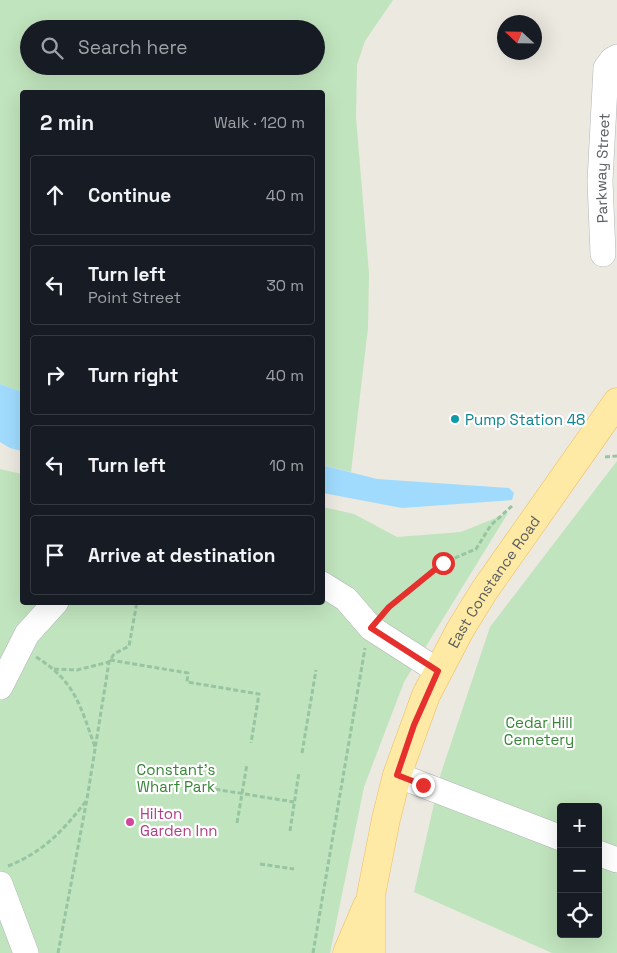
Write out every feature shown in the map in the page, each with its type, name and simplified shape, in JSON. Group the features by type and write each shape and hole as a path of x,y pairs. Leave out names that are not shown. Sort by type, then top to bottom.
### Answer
{"main road":[{"name":"East Constance Road","path":"347,953 371,895 397,775 414,725 438,671 484,591 617,402"},
{"name":"East Constance Road","path":"371,895 371,953"}],"street":[{"name":"Parkway Street","path":"603,254 600,181 601,134 606,68 617,57"},
{"path":"325,586 346,599 371,628 438,671"},
{"path":"0,687 28,634 53,605"},
{"path":"397,775 557,836"},
{"path":"602,854 617,860"},
{"path":"0,884 26,953"}],"path":[{"path":"313,953 366,641 371,628 389,607 426,575 443,563 476,549 491,525 512,506"},
{"path":"58,953 87,799 110,661 114,654 129,646 136,605"},
{"path":"20,647 53,668 72,688 95,747"},
{"path":"53,668 77,670 110,661 188,673 187,682 259,694 251,743"},
{"path":"302,753 316,670"},
{"path":"237,823 247,764"},
{"path":"290,831 299,772"},
{"path":"208,788 294,802"},
{"path":"0,869 22,860 42,848 60,833 87,799"},
{"path":"260,864 294,869"}],"green space":[{"path":"0,0 393,0 365,41 357,65 356,117 369,273 368,328 351,472 325,466 325,90 20,90 20,391 0,384"},
{"name":"Cedar Hill Cemetery","path":"617,461 617,953 552,953 414,892 441,773 490,627"},
{"name":"Constant's Wharf Park","path":"0,469 20,474 20,605 325,605 325,507 354,514 397,537 461,532 508,513 404,682 364,787 330,953 0,953"}],"water":[{"path":"0,384 20,391 20,450 10,448 0,442"},
{"path":"325,466 377,479 509,488 514,493 512,500 402,508 325,493"}],"place":[{"name":"Pump Station 48","path":"455,419"},
{"name":"Hilton Garden Inn","path":"130,822"}],"route":[{"path":"423,785 397,775 414,725 438,671 371,628 389,607 443,563"}]}
